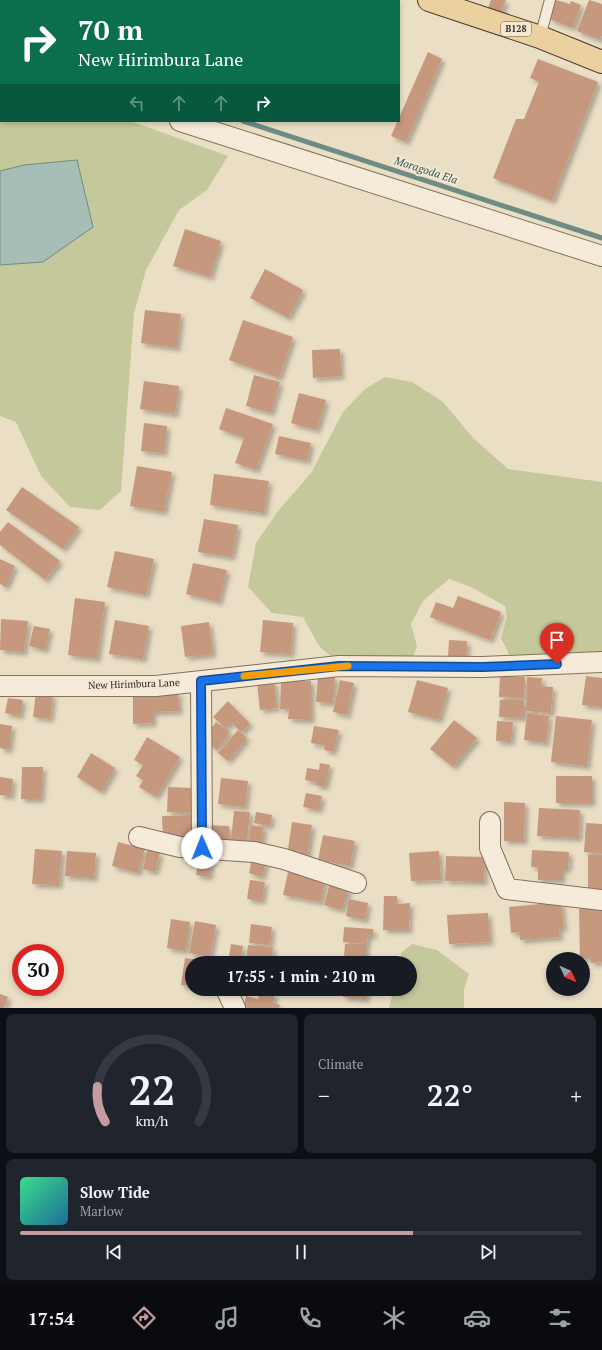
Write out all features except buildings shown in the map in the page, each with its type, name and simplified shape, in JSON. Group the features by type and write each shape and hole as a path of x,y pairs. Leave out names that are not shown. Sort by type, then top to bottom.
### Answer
{"main road":[{"name":"B128","path":"429,0 540,36 602,62"}],"street":[{"path":"183,122 602,256"},
{"name":"New Hirimbura Lane","path":"0,686 156,686 339,666 483,667 602,662"},
{"path":"201,681 202,848"},
{"path":"490,822 490,848 507,889 602,900"},
{"path":"139,837 180,848 254,852 284,859 356,883"}],"lane":[{"path":"540,36 550,0"}],"green space":[{"path":"0,122 133,122 228,156 207,190 179,210 146,270 134,313 121,491 100,510 70,507 41,476 16,422 0,416"},
{"path":"385,377 412,382 443,402 474,439 508,469 602,482 602,657 512,660 501,638 507,617 505,606 471,587 449,579 423,601 411,624 417,646 413,657 335,660 319,646 303,617 272,613 248,587 256,543 278,511 311,473 343,412 365,389"},
{"path":"412,944 437,950 469,974 464,989 464,1008 389,1008 392,996 417,996 417,956 401,956 401,953"}],"water":[{"path":"77,160 93,227 43,262 0,265 0,171 24,165"}],"waterway":[{"name":"Moragoda Ela","path":"246,122 602,238"}],"slow traffic":[{"path":"244,676 348,666"}],"route":[{"path":"202,848 201,681 339,666 483,667 557,664"}]}
